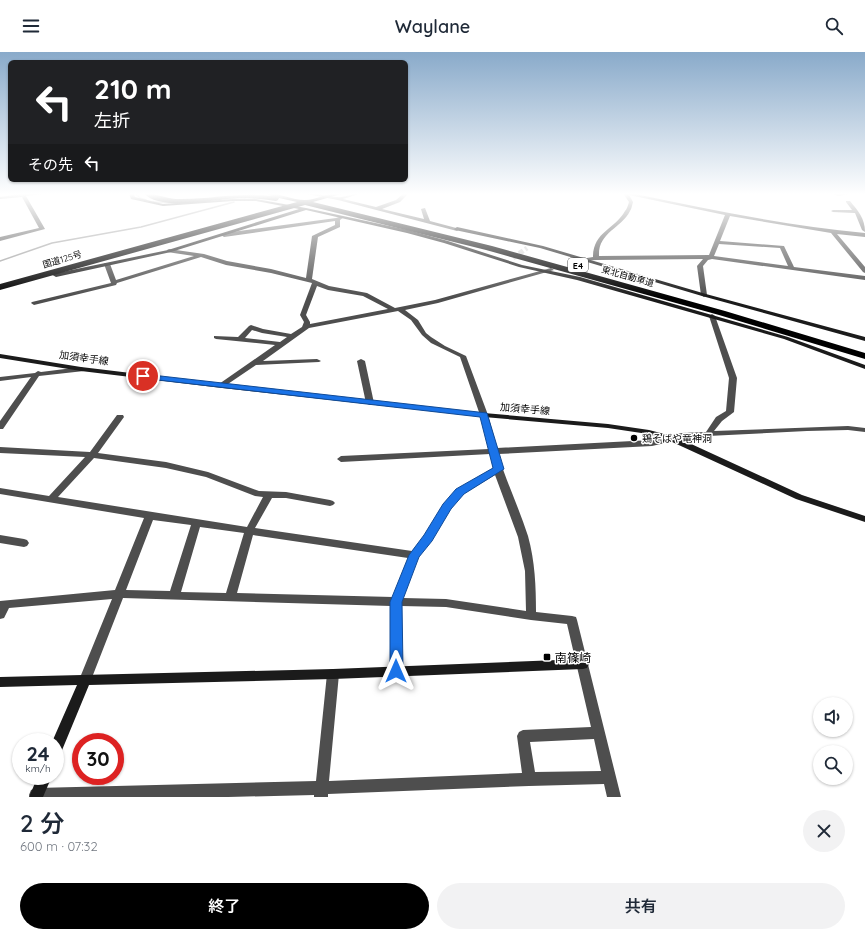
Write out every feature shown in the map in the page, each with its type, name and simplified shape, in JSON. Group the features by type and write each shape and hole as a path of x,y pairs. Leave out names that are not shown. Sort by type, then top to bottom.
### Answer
{"highway":[{"name":"国道125号","path":"0,281 50,270 207,228"},
{"name":"東北自動車道","path":"408,228 722,313 865,356"},
{"name":"東北自動車道","path":"437,228 734,308 865,348"},
{"name":"国道125号","path":"0,287 50,270"}],"street":[{"path":"0,239 42,229 41,228"},
{"path":"50,270 56,275 169,251 244,228"},
{"path":"224,234 269,228"},
{"path":"305,327 307,322 303,315 312,282 316,236 334,228"},
{"path":"383,228 512,259 549,271"},
{"path":"452,228 541,247 865,340"},
{"path":"596,258 595,251 600,239 611,228"},
{"path":"704,295 700,266 706,259 711,257 723,228"},
{"path":"809,228 865,235"},
{"path":"468,231 528,248 583,260 596,258 711,257 865,278"},
{"path":"834,232 865,271"},
{"path":"446,242 491,257 578,278 712,316 865,362"},
{"path":"717,242 782,247 791,267"},
{"path":"169,251 202,256 226,263 271,271 328,288 365,294 411,317 420,326 425,335 446,349 463,356 484,415 499,469 523,537 530,571 531,616"},
{"path":"34,303 114,284 114,282 202,256"},
{"path":"107,264 114,282"},
{"path":"222,386 291,336 305,327 316,323 436,302 549,271"},
{"path":"708,434 719,419 730,412 733,378 712,316"},
{"path":"240,338 251,327 262,331 291,336"},
{"path":"216,337 240,338 280,344"},
{"path":"786,338 865,367"},
{"name":"加須幸手線","path":"0,356 222,386 484,415 608,426 649,432 673,439 799,497 865,519"},
{"path":"253,364 317,361"},
{"path":"361,361 370,403"},
{"path":"0,379 81,368"},
{"path":"0,427 38,373"},
{"path":"51,500 92,455 120,417"},
{"path":"341,458 652,443 682,436 708,434 828,429 865,430"},
{"path":"0,450 92,455 166,465 208,474 258,494 286,495 330,503"},
{"path":"396,671 396,602 414,555 428,538 447,506 460,492 499,469"},
{"path":"0,491 196,524 414,555"},
{"path":"230,598 249,531 269,494"},
{"path":"63,733 150,516"},
{"path":"174,596 196,524"},
{"path":"0,539 24,543"},
{"path":"0,616 3,604 118,594 446,603 531,616 572,620 614,797"},
{"path":"0,682 334,674 583,664"},
{"path":"322,793 334,674"},
{"path":"529,779 523,736 599,733"},
{"path":"41,785 36,796 322,793 529,779 609,777"}],"waterway":[{"path":"0,261 52,243 137,228"}],"tunnel":[{"path":"513,258 527,248"}],"place":[{"name":"鶏そばや竜神洞","path":"634,438"},
{"name":"南篠崎","path":"547,657"}],"route":[{"path":"143,376 484,415 499,469 460,492 447,506 428,538 414,555 396,602 396,671"}]}
